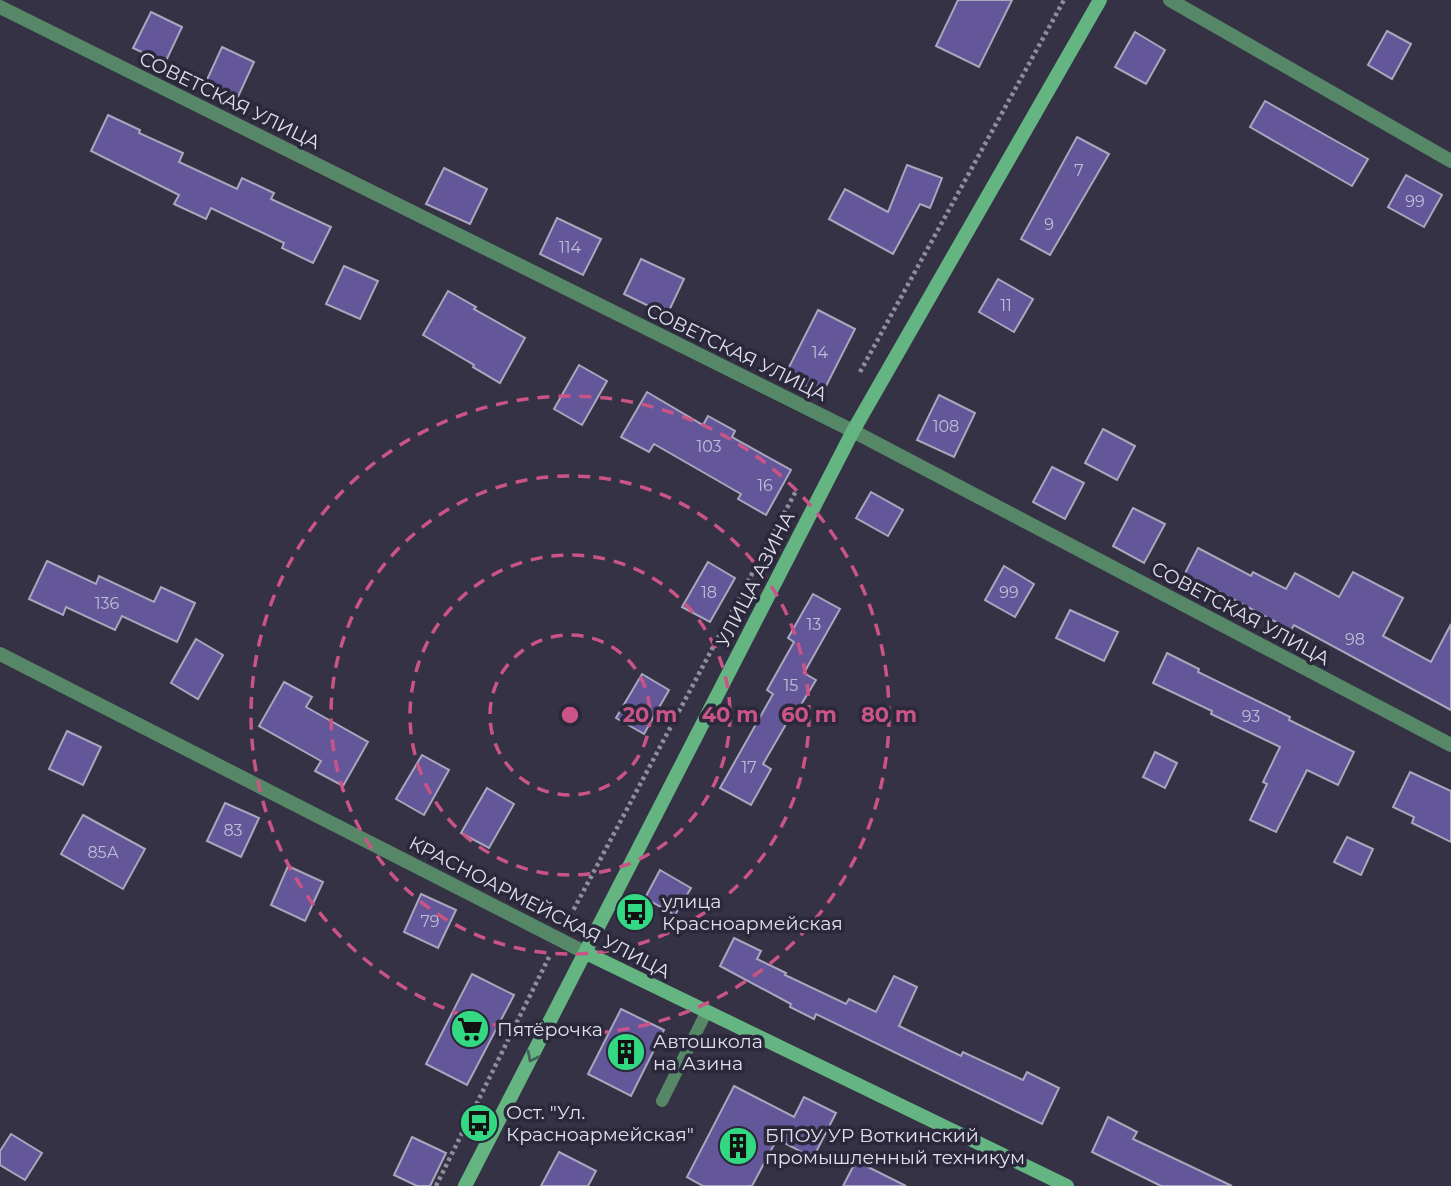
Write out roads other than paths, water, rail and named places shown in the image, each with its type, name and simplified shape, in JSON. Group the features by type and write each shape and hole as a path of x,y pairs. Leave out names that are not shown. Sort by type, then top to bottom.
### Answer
{"main road":[{"name":"УЛИЦА АЗИНА","path":"465,1186 853,431 1100,0"},
{"name":"КРАСНОАРМЕЙСКАЯ УЛИЦА","path":"586,953 1067,1186"}],"street":[{"path":"1170,0 1451,161"},
{"name":"СОВЕТСКАЯ УЛИЦА","path":"0,7 853,431 1451,745"},
{"name":"КРАСНОАРМЕЙСКАЯ УЛИЦА","path":"0,654 586,953"}],"lane":[{"path":"662,1101 707,1011"}],"place":[{"name":"улица Красноармейская","path":"635,912"},
{"name":"Пятёрочка","path":"470,1029"},
{"name":"Автошкола на Азина","path":"626,1052"},
{"name":"Ост. \"Ул. Красноармейская\"","path":"479,1123"},
{"name":"БПОУ УР Воткинский промышленный техникум","path":"738,1146"}]}
